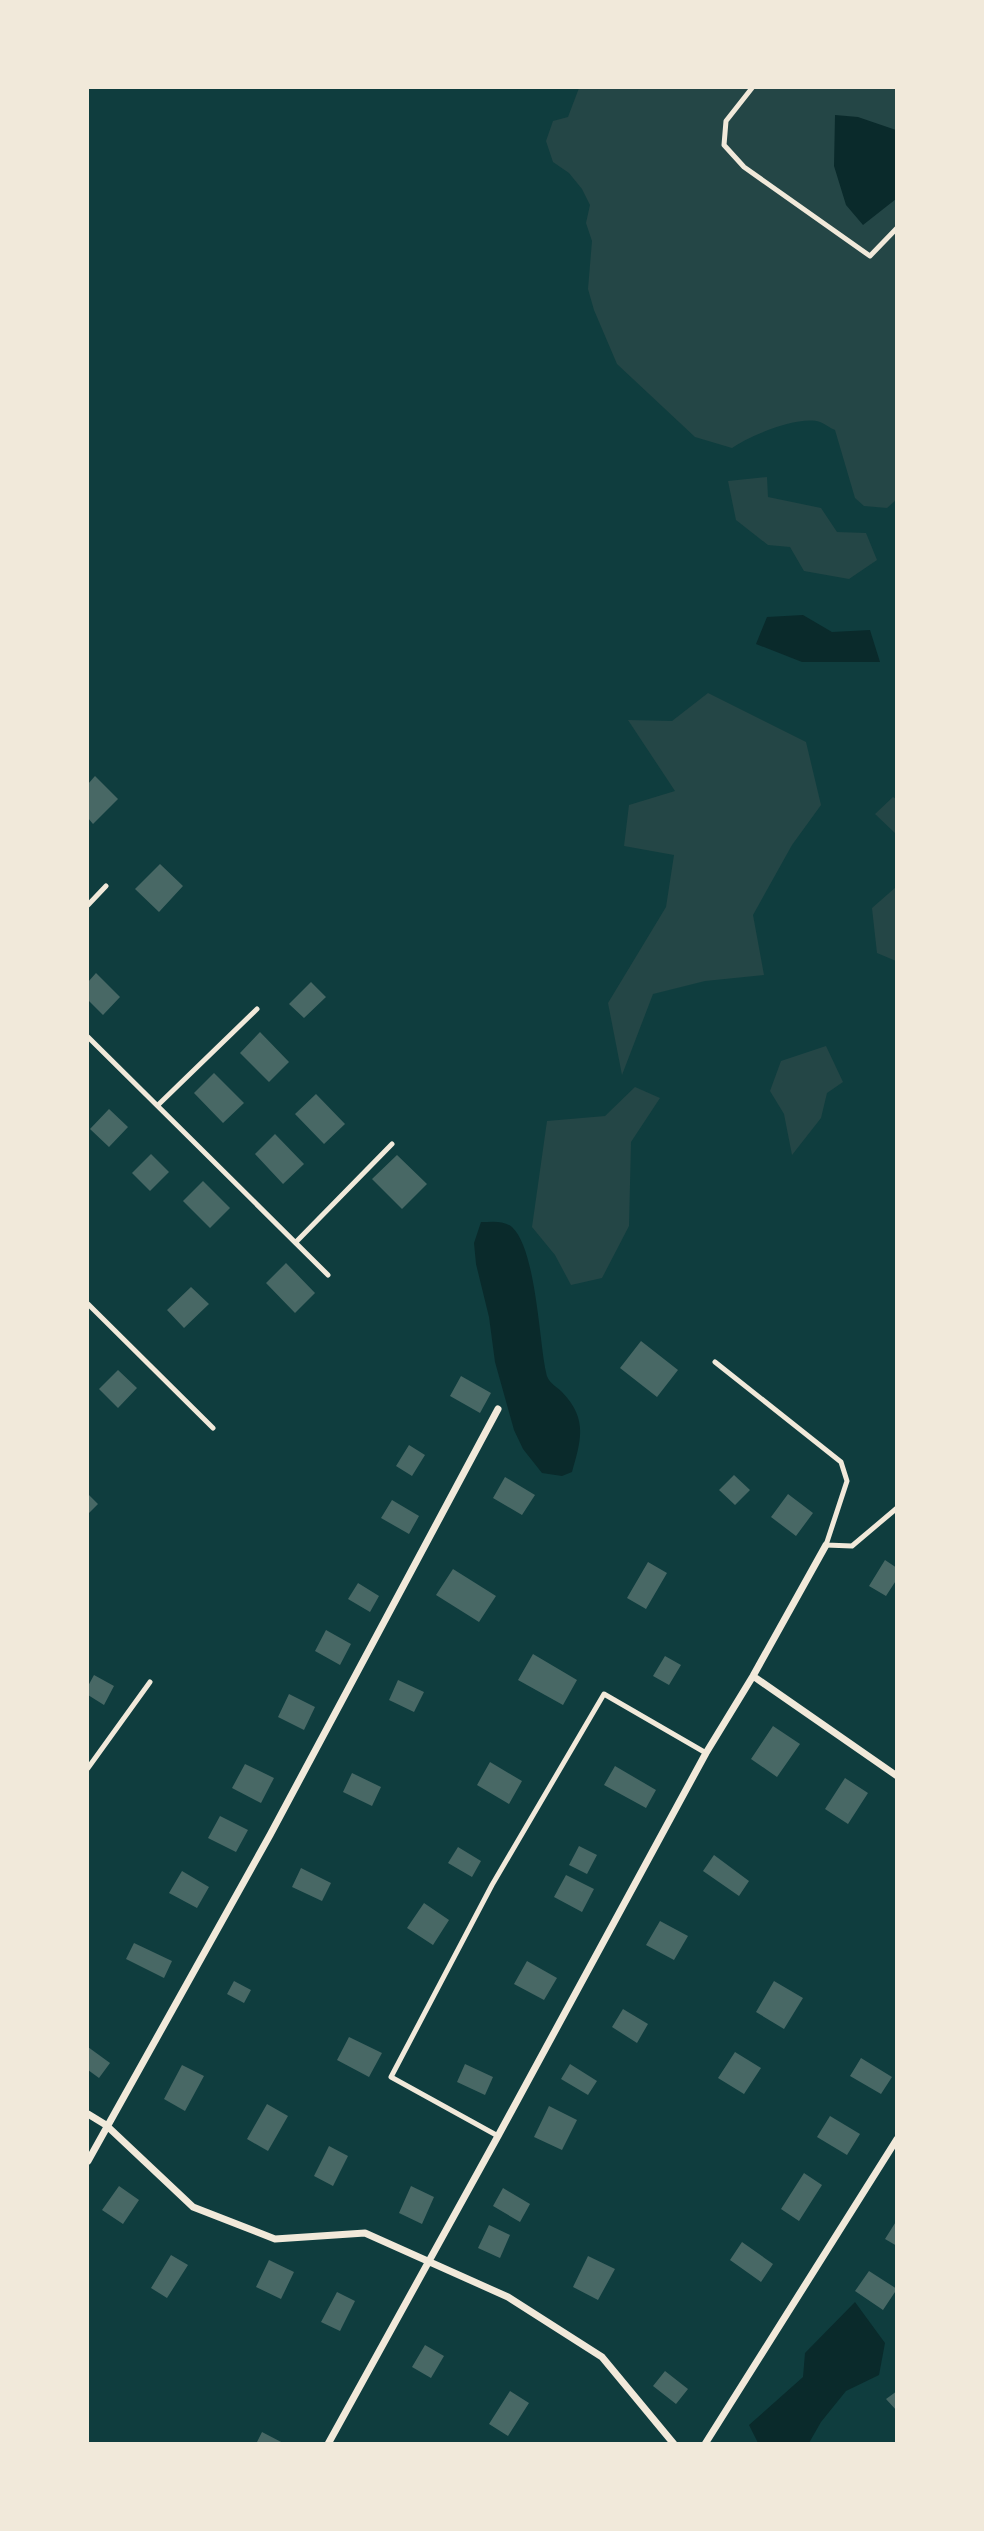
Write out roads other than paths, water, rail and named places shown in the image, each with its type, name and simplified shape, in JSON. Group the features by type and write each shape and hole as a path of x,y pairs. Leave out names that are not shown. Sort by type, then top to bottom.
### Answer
{"street":[{"path":"88,2161 276,1822 498,1409"},
{"path":"328,2444 706,1753 753,1676 826,1545"},
{"path":"753,1676 897,1776"},
{"path":"88,2114 106,2125 193,2207 275,2239 365,2233 508,2297 602,2357 674,2444"},
{"path":"705,2444 897,2139"}],"lane":[{"path":"751,88 726,121 724,145 744,167 870,256 897,228"},
{"path":"88,905 106,886"},
{"path":"158,1105 257,1009"},
{"path":"88,1037 328,1275"},
{"path":"296,1242 392,1144"},
{"path":"88,1304 213,1428"},
{"path":"715,1362 841,1462 847,1481 826,1545 852,1546 897,1508"},
{"path":"88,1768 150,1682"},
{"path":"498,2136 391,2077 492,1885 604,1694 706,1753"}]}
